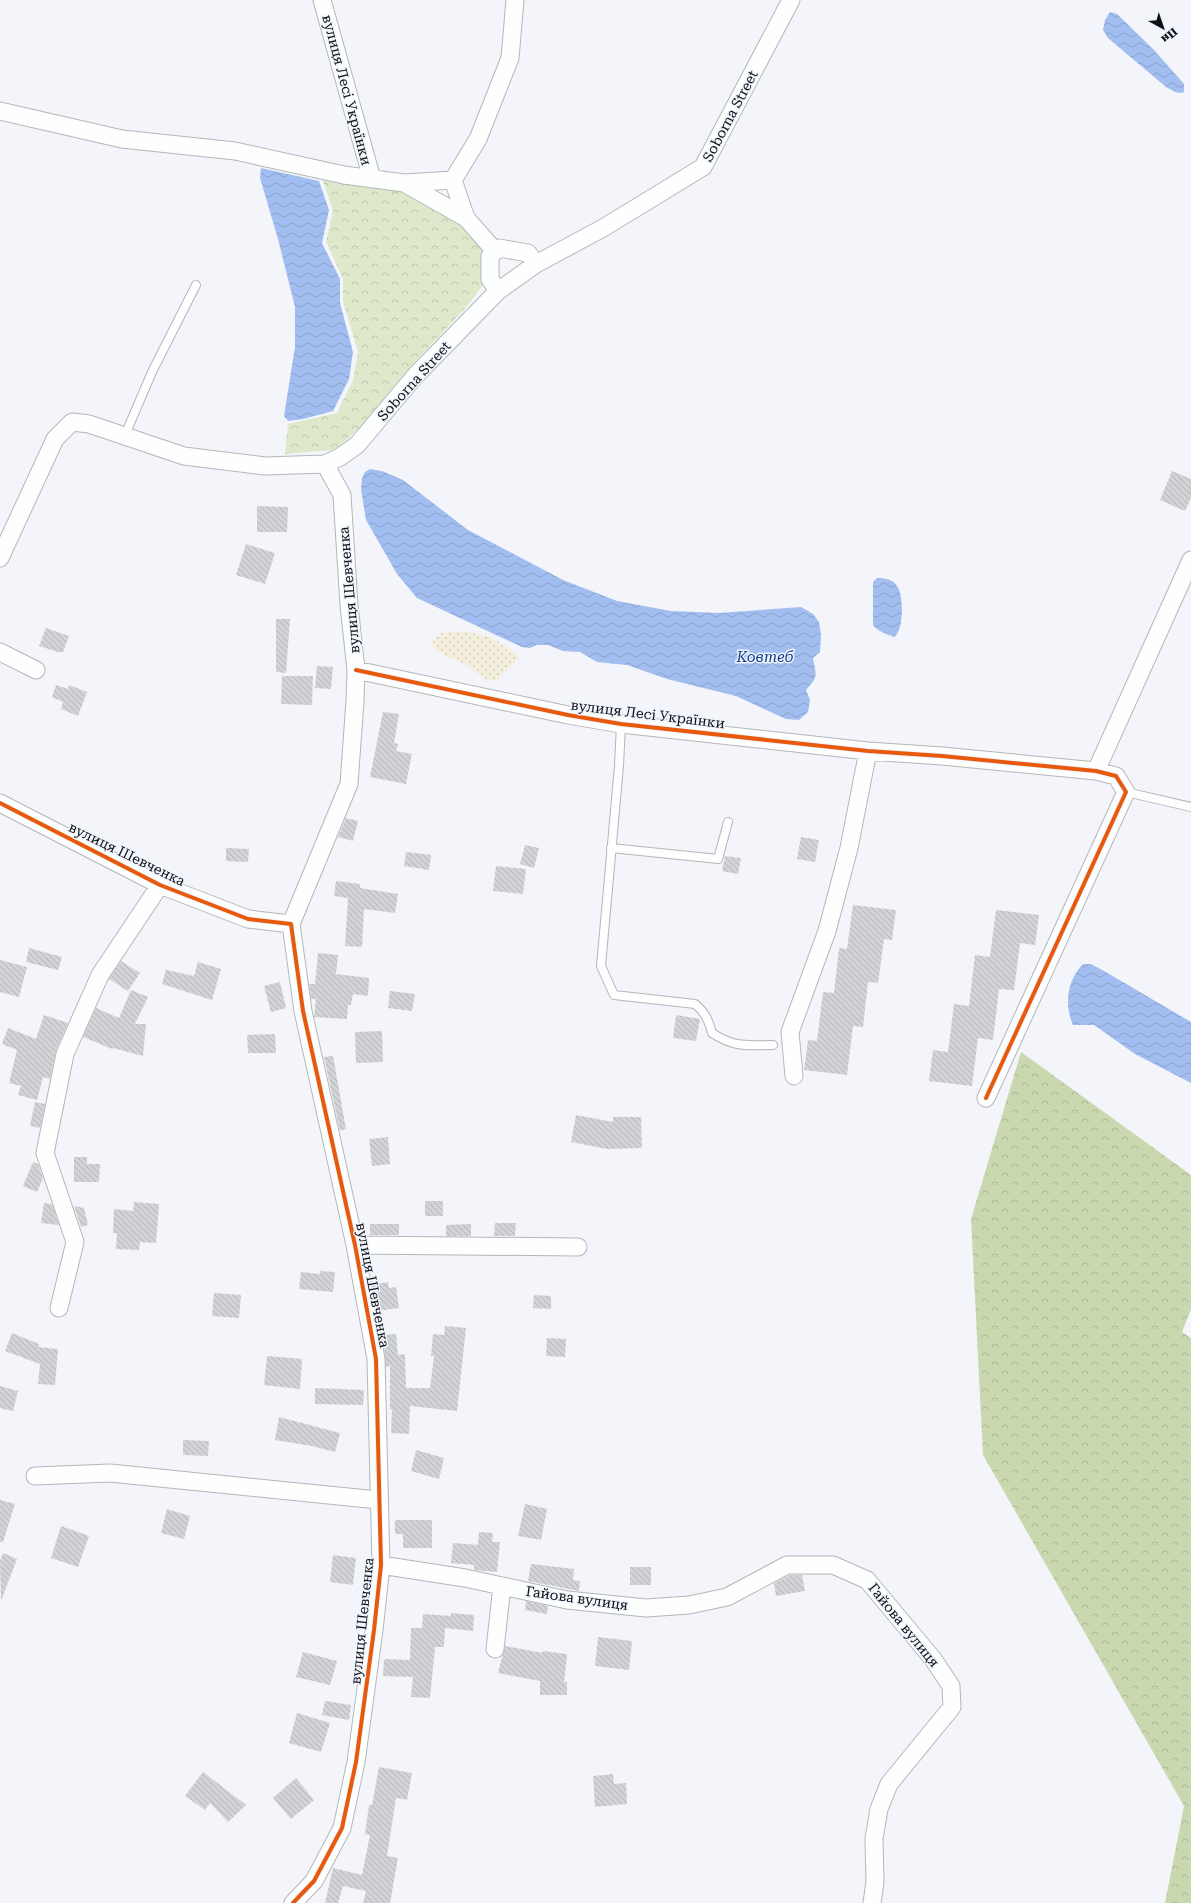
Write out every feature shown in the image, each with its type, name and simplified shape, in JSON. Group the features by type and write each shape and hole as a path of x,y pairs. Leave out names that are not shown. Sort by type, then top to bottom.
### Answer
{"street":[{"name":"вулиця Лесі Українки","path":"322,0 372,179"},
{"path":"453,180 478,139 510,58 515,0"},
{"name":"Soborna Street","path":"325,464 340,457 357,445 416,375 498,291 536,264 603,228 702,167 791,0"},
{"path":"0,111 122,139 235,150 344,175 404,183 453,180"},
{"path":"453,180 466,218"},
{"path":"404,183 466,218 495,251"},
{"path":"498,291 490,279 490,256 499,248 528,253 536,264"},
{"path":"0,558 55,439 72,422 89,424 126,435 184,456 265,466 325,464"},
{"name":"вулиця Шевченка","path":"293,1903 314,1882 342,1828 356,1762 374,1630 380,1565 376,1358 355,1245 303,1011 291,924 349,784 356,670 349,605 342,495 325,464"},
{"path":"1096,772 1191,560"},
{"path":"0,652 36,670"},
{"name":"вулиця Лесі Українки","path":"356,670 568,715 621,724 1096,772 1116,776 1126,792"},
{"path":"794,1076 790,1032 827,931 849,848 868,750"},
{"path":"986,1098 1126,792"},
{"name":"вулиця Шевченка","path":"0,803 160,885 248,919 291,924"},
{"name":"вулиця Шевченка","path":"59,1308 75,1242 45,1153 65,1054 100,974 160,885"},
{"path":"355,1245 578,1247"},
{"path":"35,1476 110,1473 378,1500"},
{"name":"Гайова вулиця","path":"380,1565 465,1578 567,1600 646,1608 689,1605 727,1597 788,1565 833,1566 867,1580 937,1664 951,1686 952,1707 889,1784 879,1809 874,1839 875,1882 872,1903"},
{"path":"495,1649 502,1586"}],"lane":[{"path":"126,435 152,372 196,284"},
{"path":"621,724 619,766 601,966 614,995 695,1004 702,1009 709,1022 712,1033 725,1042 738,1045 773,1045"},
{"path":"1126,792 1191,807"},
{"path":"611,848 718,859 728,822"}],"green space":[{"path":"321,176 395,185 467,227 486,249 485,282 469,304 412,365 362,426 334,450 285,454 288,424 337,413 353,380 358,352 343,302 343,279 326,242 333,210"},
{"path":"1021,1052 1191,1175 1191,1309 1182,1332 1191,1338 1191,1903 1165,1903 1184,1806 983,1455 971,1219"}],"sand":[{"path":"459,631 492,638 520,657 497,680 489,681 464,664 436,651 431,642 441,633"}],"water":[{"path":"1110,12 1117,14 1154,50 1184,84 1184,92 1175,92 1166,87 1108,38 1103,30 1105,20"},
{"path":"261,168 319,181 329,210 322,243 340,279 340,303 353,352 349,379 333,411 303,419 288,421 284,416 295,347 295,307 278,239 260,178"},
{"name":"Ковтеб","path":"370,469 382,471 403,480 468,530 563,580 617,601 671,611 719,613 801,607 813,614 819,622 821,635 820,652 813,658 816,676 806,690 810,700 808,712 799,720 786,719 736,696 667,679 627,665 597,662 580,652 563,651 548,645 537,645 530,648 522,647 417,598 397,574 366,520 361,489 362,478 365,472"},
{"path":"877,578 891,580 897,586 901,597 902,613 900,628 894,637 880,631 873,625 873,582"},
{"path":"1083,964 1091,964 1191,1022 1191,1083 1135,1054 1094,1025 1073,1025 1070,1017 1068,1001 1070,985 1073,977"}],"building":[{"path":"1172,471 1191,479 1191,498 1185,511 1160,500"},
{"path":"257,506 288,507 287,532 257,532"},
{"path":"246,544 275,553 265,584 236,575"},
{"path":"276,619 290,619 286,673 276,672"},
{"path":"46,628 69,636 63,652 58,652 39,646"},
{"path":"317,666 333,667 331,689 315,688"},
{"path":"282,676 313,676 312,705 281,704"},
{"path":"56,685 68,689 69,685 87,692 78,716 61,709 63,702 52,697"},
{"path":"383,712 399,714 394,743 398,744 396,751 412,754 406,784 370,777"},
{"path":"346,818 358,821 353,841 338,837"},
{"path":"801,837 819,840 815,862 797,859"},
{"path":"525,845 539,848 534,868 520,864"},
{"path":"226,848 249,849 248,862 226,861"},
{"path":"406,852 431,855 429,870 404,866"},
{"path":"725,856 741,858 738,874 722,871"},
{"path":"496,866 526,869 523,894 493,891"},
{"path":"336,881 360,884 360,888 398,894 395,913 364,909 362,947 345,946 348,898 334,896"},
{"path":"853,905 896,910 892,940 884,939 878,983 868,982 863,1027 853,1026 847,1075 804,1070 808,1040 817,1041 823,992 834,993 839,948 847,949"},
{"path":"996,910 1039,915 1035,945 1020,943 1014,990 999,989 993,1040 978,1038 972,1086 929,1081 933,1050 948,1052 954,1004 969,1006 975,955 990,957"},
{"path":"29,948 62,957 58,970 26,962"},
{"path":"318,953 338,955 336,974 369,978 368,996 353,994 351,1005 348,1005 347,1019 314,1017 316,999 311,999 309,984 315,984"},
{"path":"0,960 27,967 19,997 0,992"},
{"path":"121,961 140,973 128,991 109,979"},
{"path":"198,962 221,969 212,1000 162,984 166,970 194,976"},
{"path":"280,982 286,1008 271,1012 264,986"},
{"path":"131,990 148,997 135,1024 146,1024 143,1056 112,1049 83,1037 96,1008 119,1018"},
{"path":"390,991 415,994 412,1011 388,1008"},
{"path":"44,1015 68,1023 56,1050 50,1079 43,1077 37,1100 18,1095 21,1086 9,1083 17,1050 2,1044 8,1028 36,1039"},
{"path":"676,1015 700,1019 696,1041 673,1038"},
{"path":"382,1031 383,1062 356,1063 355,1032"},
{"path":"275,1034 276,1053 248,1053 247,1035"},
{"path":"333,1056 346,1129 340,1131 324,1057"},
{"path":"35,1102 45,1104 40,1128 30,1126"},
{"path":"576,1115 613,1122 613,1117 641,1117 642,1148 607,1149 571,1142"},
{"path":"388,1137 390,1164 372,1166 369,1139"},
{"path":"74,1157 87,1157 87,1164 100,1164 99,1182 74,1182"},
{"path":"33,1162 38,1164 43,1178 37,1192 23,1186"},
{"path":"425,1201 443,1201 443,1216 425,1216"},
{"path":"134,1202 159,1204 156,1243 140,1242 139,1250 116,1249 117,1233 113,1233 114,1209 133,1211"},
{"path":"44,1203 52,1204 59,1225 41,1223"},
{"path":"74,1206 84,1208 88,1225 81,1227"},
{"path":"495,1223 516,1223 515,1236 494,1236"},
{"path":"370,1224 399,1224 399,1235 370,1235"},
{"path":"471,1224 471,1236 446,1236 446,1225"},
{"path":"320,1271 335,1272 333,1292 299,1289 301,1272 320,1274"},
{"path":"388,1282 389,1288 396,1287 399,1308 377,1311 372,1285"},
{"path":"214,1293 241,1295 239,1318 212,1316"},
{"path":"534,1295 551,1296 551,1309 533,1308"},
{"path":"445,1326 466,1328 457,1411 410,1406 409,1434 391,1433 392,1409 390,1409 390,1366 386,1367 383,1335 396,1334 398,1355 405,1354 406,1388 430,1388 434,1356 431,1356 433,1334 444,1335"},
{"path":"12,1333 39,1344 38,1347 58,1349 55,1385 38,1384 40,1364 5,1351"},
{"path":"547,1338 566,1339 565,1357 546,1356"},
{"path":"267,1356 302,1359 300,1389 264,1385"},
{"path":"0,1386 18,1391 13,1411 0,1408"},
{"path":"315,1388 364,1390 363,1405 315,1404"},
{"path":"279,1417 340,1433 335,1452 312,1446 275,1440"},
{"path":"183,1440 209,1441 208,1456 183,1455"},
{"path":"416,1450 444,1458 439,1479 411,1471"},
{"path":"0,1500 15,1504 3,1542 0,1542"},
{"path":"525,1504 547,1509 541,1540 518,1536"},
{"path":"167,1509 190,1516 184,1539 161,1533"},
{"path":"395,1520 432,1520 432,1548 403,1548 403,1534 395,1534"},
{"path":"61,1526 89,1536 78,1567 51,1558"},
{"path":"479,1532 493,1533 492,1542 500,1542 497,1572 474,1570 474,1565 451,1563 453,1543 478,1545"},
{"path":"3,1553 17,1559 1,1601 0,1561"},
{"path":"333,1555 356,1558 353,1585 330,1582"},
{"path":"531,1564 574,1569 573,1580 580,1581 579,1591 528,1581"},
{"path":"630,1567 651,1567 651,1585 630,1585"},
{"path":"790,1575 802,1575 805,1591 776,1596 774,1583"},
{"path":"526,1601 548,1606 547,1614 525,1610"},
{"path":"451,1613 474,1615 473,1631 445,1628 444,1647 435,1647 430,1698 411,1697 413,1677 383,1676 384,1659 410,1660 411,1628 422,1628 423,1614 451,1616"},
{"path":"598,1637 632,1641 629,1670 595,1666"},
{"path":"505,1646 542,1653 543,1651 567,1654 564,1682 567,1682 567,1695 540,1695 540,1681 498,1673"},
{"path":"303,1652 337,1661 330,1685 296,1677"},
{"path":"325,1701 351,1705 349,1720 322,1715"},
{"path":"297,1713 330,1723 321,1752 289,1743"},
{"path":"379,1767 412,1773 407,1800 396,1798 387,1856 398,1858 390,1903 363,1903 366,1891 343,1886 338,1903 325,1903 333,1868 362,1875 370,1835 365,1834 369,1805 372,1805"},
{"path":"203,1772 246,1805 228,1822 210,1803 205,1810 185,1796"},
{"path":"613,1774 614,1784 626,1783 627,1804 595,1807 593,1776"},
{"path":"296,1778 314,1800 291,1819 273,1798"}],"cycle path":[{"path":"356,670 568,715 621,724 868,751 942,756 1096,771 1116,776 1126,792 986,1098"},
{"path":"0,803 160,885 248,919 291,924 303,1011 355,1245 376,1359 381,1565 374,1630 356,1762 342,1828 314,1881 293,1903"}]}
